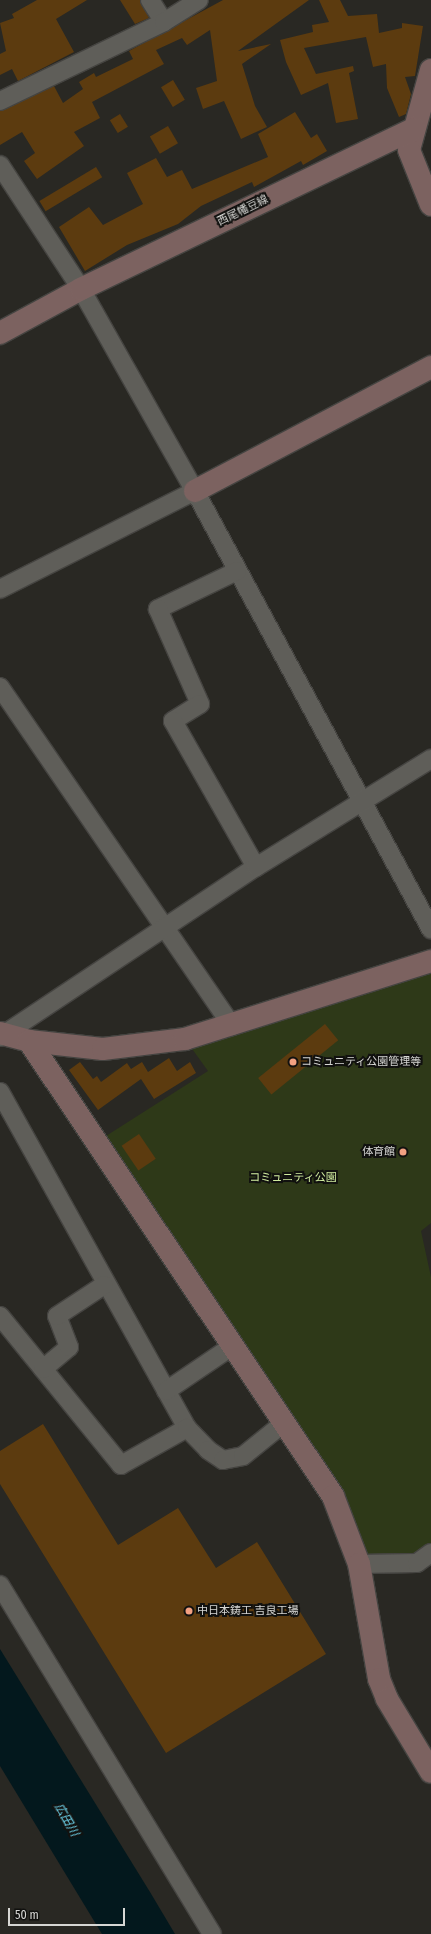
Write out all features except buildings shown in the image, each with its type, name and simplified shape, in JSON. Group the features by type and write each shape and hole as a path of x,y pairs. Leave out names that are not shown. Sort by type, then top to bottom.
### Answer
{"street":[{"path":"150,0 164,22"},
{"path":"0,101 164,22 199,0"},
{"path":"431,70 423,125 409,150 431,204"},
{"name":"西尾幡豆線","path":"0,333 81,289 423,125"},
{"path":"0,165 81,289 195,491 431,930"},
{"path":"0,589 195,491 431,368"},
{"path":"238,571 158,609 200,704 173,721 256,867"},
{"path":"0,687 232,1026"},
{"path":"1,1035 166,928 256,867 362,800 431,759"},
{"path":"1,1035 29,1041 102,1049 185,1039 232,1026 431,961"},
{"path":"29,1041 95,1143 234,1345 333,1496 359,1564 379,1679 387,1699 431,1772"},
{"path":"0,1092 104,1285 187,1428 208,1450 223,1460 242,1456 285,1422"},
{"path":"44,1369 69,1347 57,1316 104,1285"},
{"path":"0,1316 121,1465 187,1428"},
{"path":"166,1391 234,1345"},
{"path":"359,1564 417,1563 431,1553"},
{"path":"0,1585 212,1934"}],"green space":[{"name":"コミュニティ公園","path":"431,961 431,1223 421,1231 431,1277 431,1553 359,1564 343,1523 95,1143 208,1071 185,1039"}],"water":[{"name":"広田川","path":"0,1649 175,1934 102,1934 0,1766"}],"place":[{"name":"コミュニティ公園管理等","path":"293,1062"},
{"name":"体育館","path":"403,1152"},
{"name":"中日本鋳工 吉良工場","path":"189,1611"}]}
